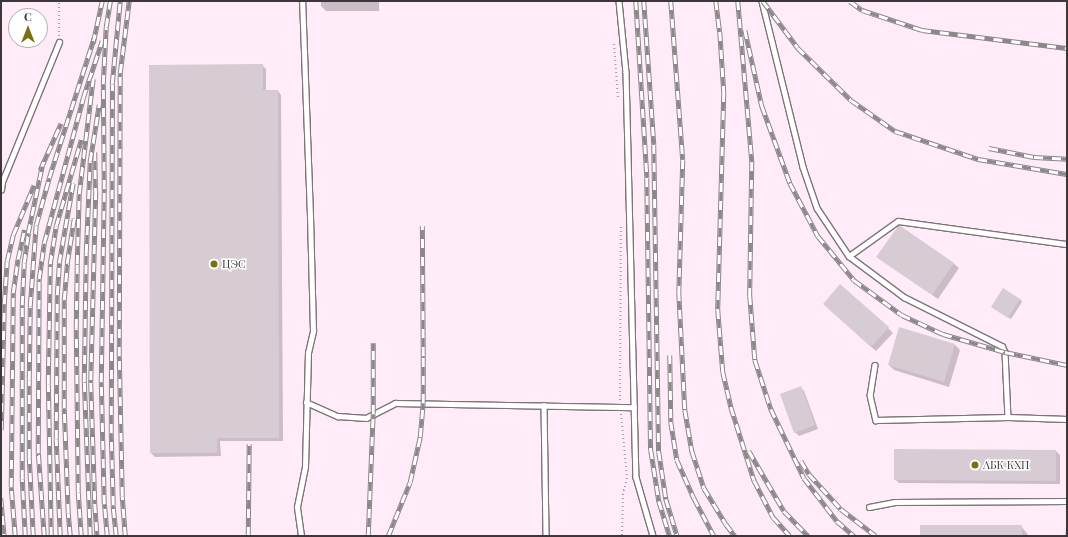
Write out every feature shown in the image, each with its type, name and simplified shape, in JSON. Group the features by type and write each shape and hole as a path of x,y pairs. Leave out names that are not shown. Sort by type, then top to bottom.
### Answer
{"lane":[{"path":"301,536 297,507 305,467 308,353 312,331 310,216 302,1"},
{"path":"619,1 626,72 636,477 653,536"},
{"path":"762,1 803,167 816,208 849,256 904,297 1002,346 1005,352 1008,417"},
{"path":"1,190 2,182 59,42"},
{"path":"849,256 898,222 1067,244"},
{"path":"875,365 870,395 876,420 1008,417 1067,419"},
{"path":"306,402 338,416 366,418 395,403 634,406"},
{"path":"544,405 546,536"},
{"path":"869,507 895,502 1067,501"}],"path":[{"path":"59,1 59,42"},
{"path":"614,39 618,99"},
{"path":"621,218 620,407 627,478 623,494 622,536"}],"shaded area":[{"path":"2,1 1067,1 1067,536 1,536"}],"building":[{"name":"ЦЭС","path":"263,64 263,90 278,90 279,438 217,438 217,453 150,453 149,65"},
{"path":"899,225 954,263 932,295 876,257"},
{"path":"840,284 889,327 871,347 823,304"},
{"path":"1003,288 1020,299 1008,318 991,307"},
{"path":"899,327 955,344 944,382 888,365"},
{"path":"801,386 815,425 794,433 780,394"},
{"name":"АБК КХП","path":"894,449 1056,450 1056,481 894,480"},
{"path":"920,525 1022,525 1022,536 920,536"}],"railway":[{"path":"93,43 102,1"},
{"path":"107,536 104,504 101,382 104,189 103,84 106,27 110,1"},
{"path":"116,536 113,505 111,433 112,84 120,1"},
{"path":"125,536 122,496 119,356 120,73 129,1"},
{"path":"636,1 647,178 651,450 659,501 670,536"},
{"path":"644,1 654,145 659,452 666,499 677,536"},
{"path":"671,1 683,160 679,292 685,410 692,451 704,488 735,536"},
{"path":"716,1 720,32 724,93 718,310 723,372 731,407 754,480 773,517 790,536"},
{"path":"738,1 752,162 750,296 755,360 771,409 804,478 837,521 854,536"},
{"path":"763,1 798,48 851,100 895,131 978,159 1067,174"},
{"path":"850,1 862,10 922,30 1067,48"},
{"path":"745,30 762,106 790,183 818,236 854,280 902,315 943,334 1005,352 1067,365"},
{"path":"33,536 29,458 29,380 30,306 36,225 49,178 94,38"},
{"path":"44,536 38,453 39,279 44,243 83,98 102,41"},
{"path":"81,536 78,492 76,328 77,264 79,194 93,79"},
{"path":"90,536 84,382 86,253 90,161 99,105"},
{"path":"40,170 61,123"},
{"path":"51,536 48,384 50,264 56,226 81,140"},
{"path":"989,148 1034,157 1067,159"},
{"path":"95,152 96,191 91,383 97,536"},
{"path":"25,536 22,479 22,305 24,263 28,233 42,166"},
{"path":"60,536 56,439 57,295 59,263 73,183"},
{"path":"1,430 4,304 7,261 13,235 34,185"},
{"path":"70,536 64,408 64,300 67,263 74,219"},
{"path":"388,536 410,482 420,437 423,403 422,226"},
{"path":"15,536 11,487 13,293 24,230"},
{"path":"368,536 373,414 373,343"},
{"path":"670,355 671,422 677,460 694,498 714,536"},
{"path":"248,536 249,444"},
{"path":"749,451 784,511 808,536"},
{"path":"801,461 809,474 841,509 876,536"},
{"path":"1,498 4,536"}],"place":[{"name":"ЦЭС","path":"214,264"},
{"name":"АБК КХП","path":"975,465"}]}
